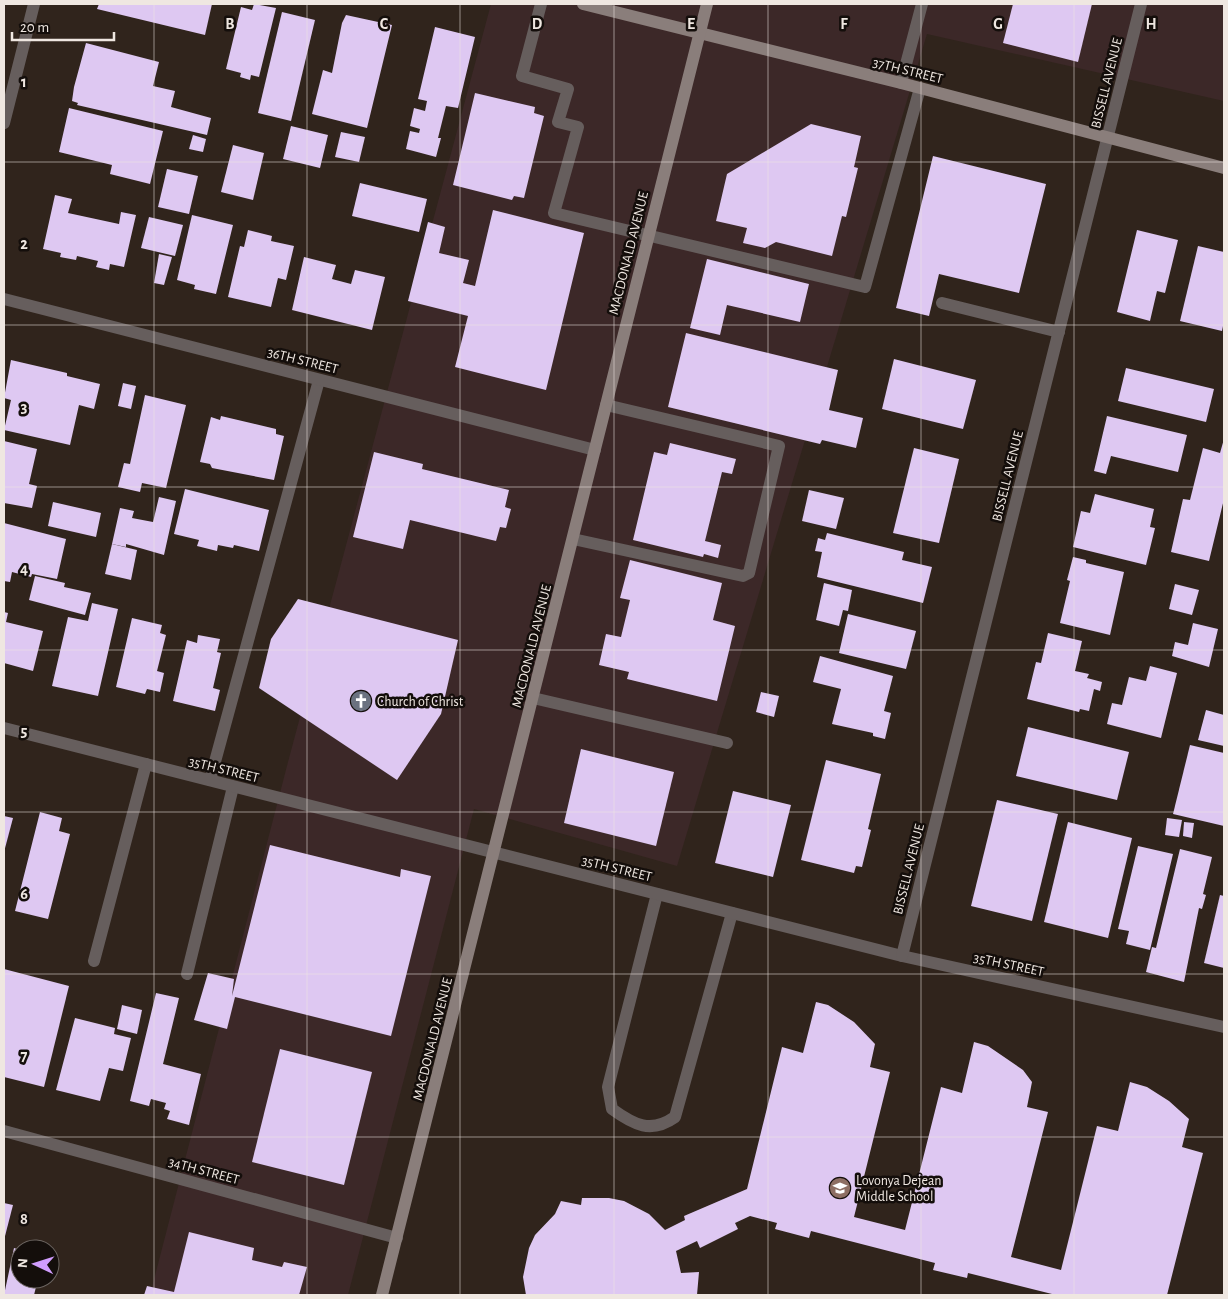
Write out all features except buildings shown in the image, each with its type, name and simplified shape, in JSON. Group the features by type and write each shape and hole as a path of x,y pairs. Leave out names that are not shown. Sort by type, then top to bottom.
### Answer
{"street":[{"path":"4,123 34,4"},
{"path":"541,4 522,76 568,89 558,122 578,127 554,213 865,287 920,88"},
{"name":"37TH STREET","path":"584,4 901,83 1224,168"},
{"name":"MACDONALD AVENUE","path":"382,1295 707,4"},
{"path":"901,83 922,4"},
{"name":"BISSELL AVENUE","path":"902,956 1141,4"},
{"name":"36TH STREET","path":"4,300 595,450"},
{"path":"942,303 1059,332"},
{"path":"210,780 318,380"},
{"path":"573,539 743,576 749,573 779,446 606,405"},
{"path":"533,698 727,743"},
{"name":"35TH STREET","path":"4,728 902,956 1224,1027"},
{"path":"94,961 146,764"},
{"path":"187,974 233,786"},
{"path":"657,894 608,1087 612,1109 629,1120 646,1126 662,1126 675,1117 732,913"},
{"name":"34TH STREET","path":"4,1131 397,1238"}],"shaded area":[{"path":"491,4 1224,4 1224,101 927,34 677,866 474,809 348,1295 150,1295 288,762"}],"place":[{"name":"Church of Christ","path":"361,701"},
{"name":"Lovonya Dejean Middle School","path":"840,1188"}]}
